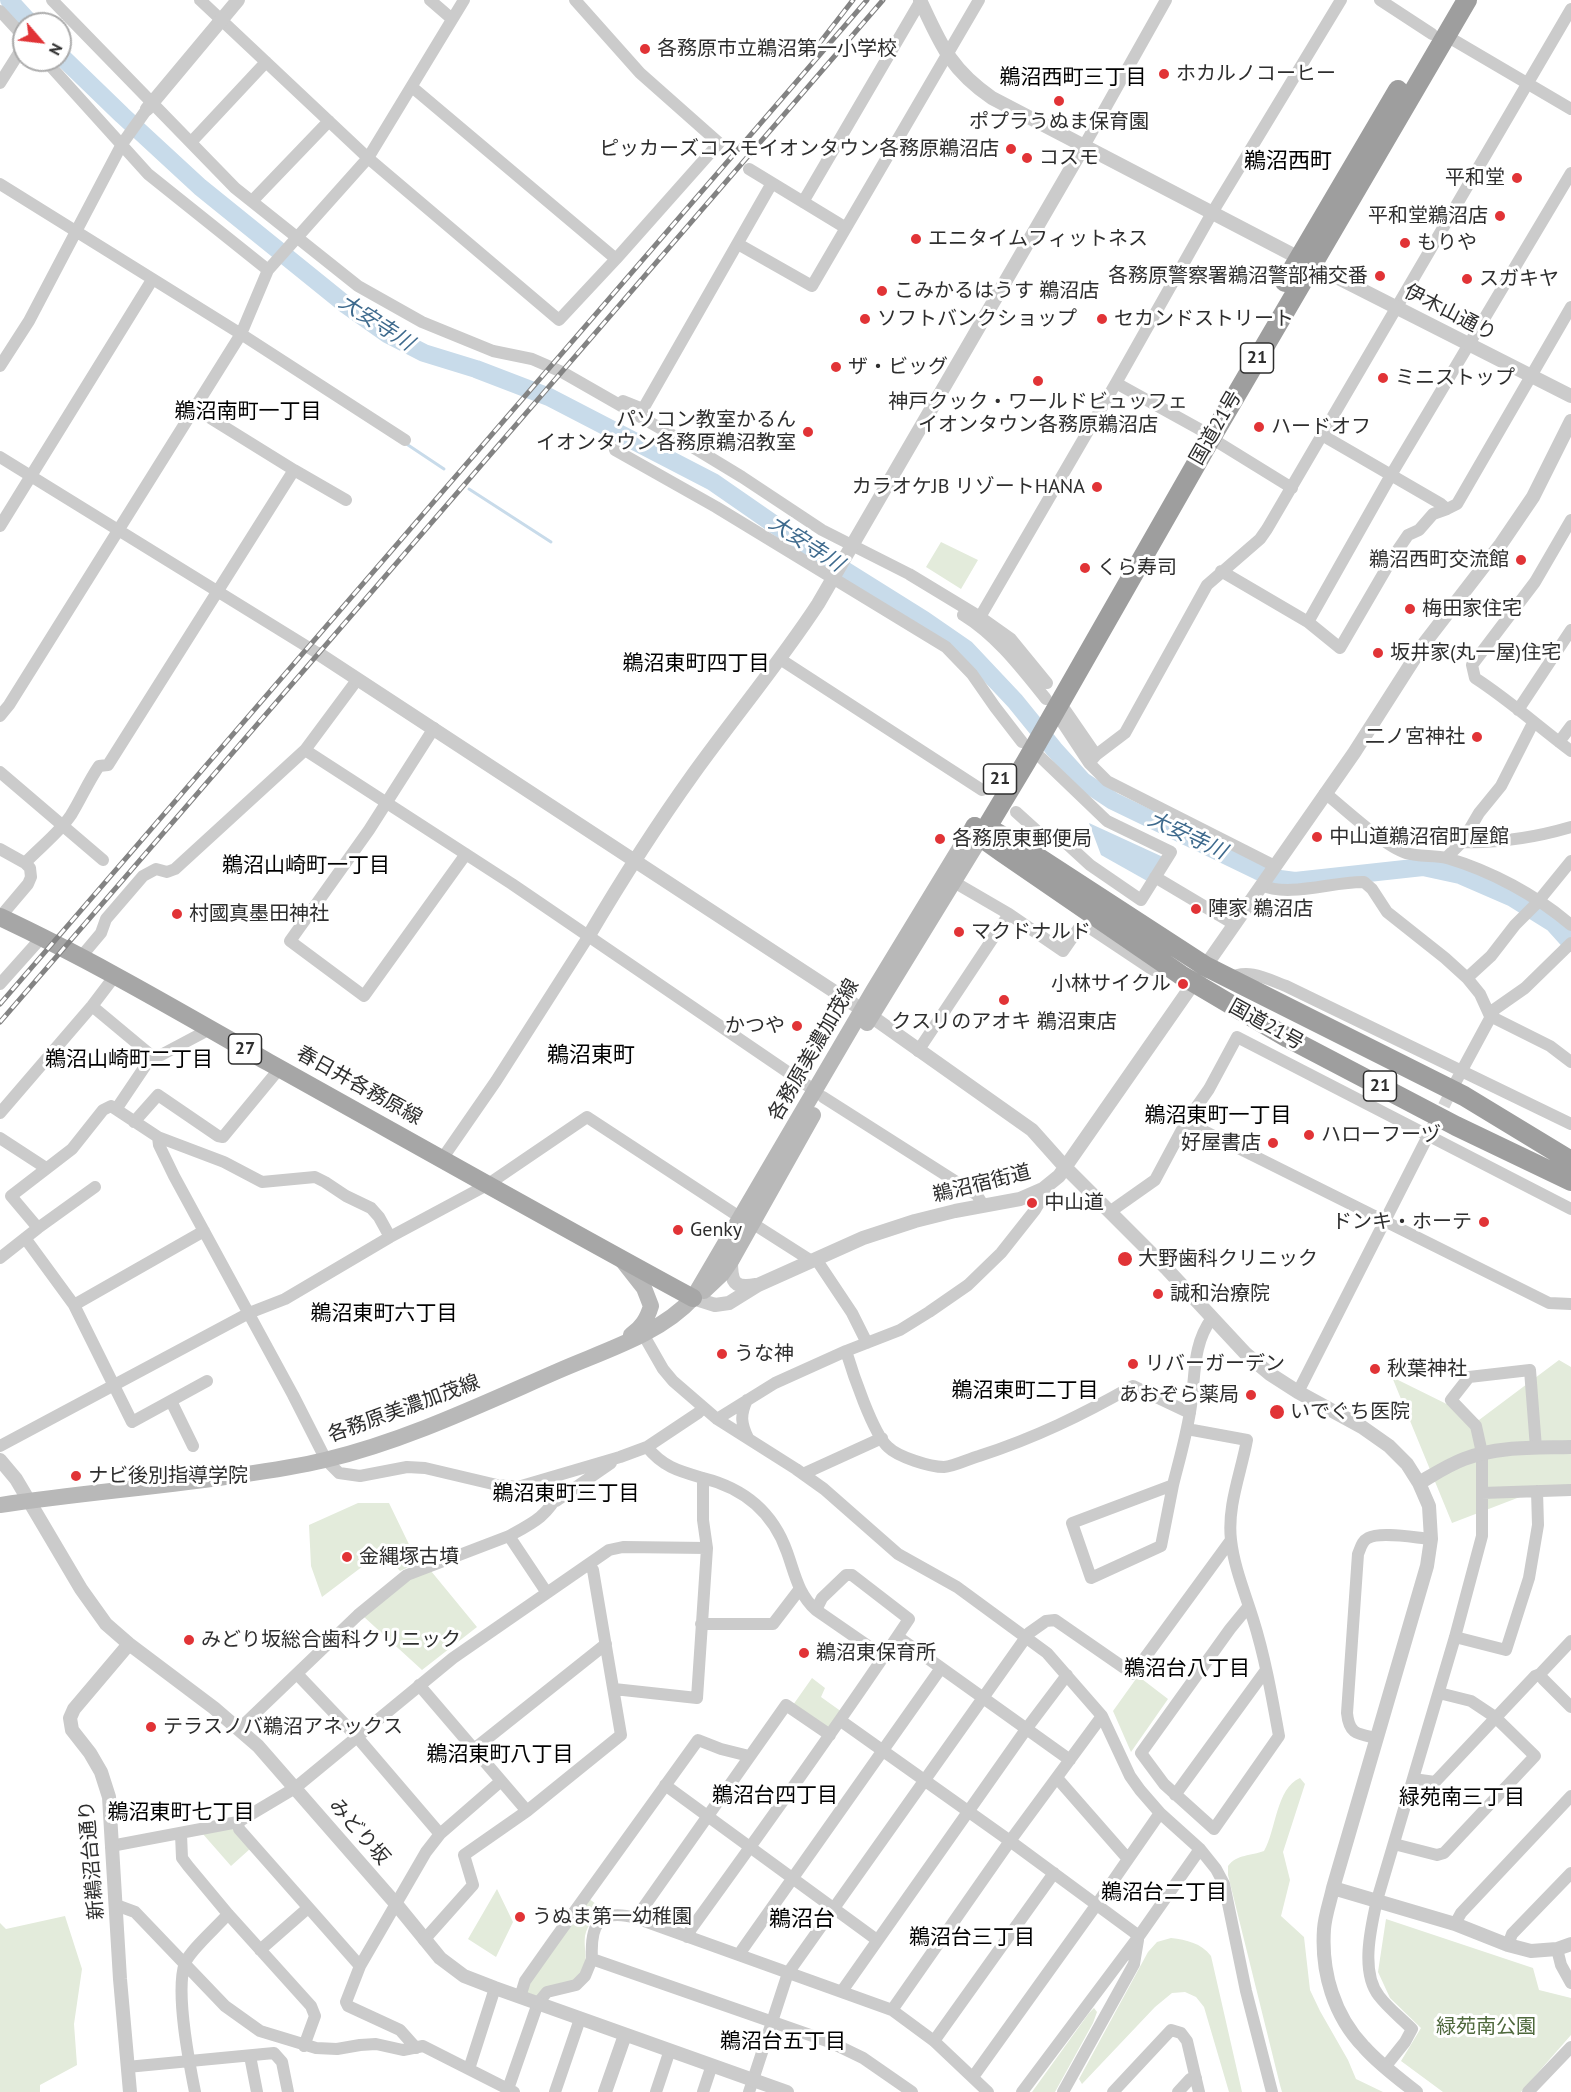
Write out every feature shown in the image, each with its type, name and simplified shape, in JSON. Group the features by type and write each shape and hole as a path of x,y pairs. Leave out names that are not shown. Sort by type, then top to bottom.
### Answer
{"highway":[{"name":"国道21号","path":"981,830 1305,261 1438,35 1452,0"},
{"name":"国道21号","path":"1438,35 1467,0"},
{"path":"1025,849 1010,830 1007,819 1008,810 1025,774 1029,746"},
{"name":"国道21号","path":"981,830 1025,849 1205,966 1464,1096 1571,1161"},
{"name":"国道21号","path":"981,830 1193,982 1288,1038 1456,1126 1571,1181"}],"main road":[{"name":"各務原美濃加茂線","path":"866,1012 954,882 981,830"},
{"name":"各務原美濃加茂線","path":"693,1298 747,1220 866,1012 981,830"},
{"name":"春日井各務原線","path":"0,917 42,937 210,1029 693,1298"},
{"name":"各務原美濃加茂線","path":"0,1505 181,1484 298,1467 370,1448 463,1412 616,1346 643,1334 673,1316 693,1298 709,1288 722,1274 731,1261 747,1220"},
{"path":"616,1346 639,1329 646,1320 651,1306 644,1288 622,1260"}],"street":[{"path":"52,0 149,106 235,188 374,297 422,322 493,351 543,364 562,372 742,477 851,548 870,554 909,574 980,617 1011,639 1051,704"},
{"path":"200,0 368,158 559,320 719,143 640,73 575,0"},
{"path":"0,366 29,321 124,141 149,106 238,0"},
{"path":"430,0 452,19"},
{"path":"0,716 241,334 268,269 368,158 464,0"},
{"path":"738,244 812,286 979,0"},
{"path":"442,1159 496,1081 694,773 780,659 834,577 1166,0"},
{"path":"980,617 1212,213 1341,0"},
{"path":"1380,0 1571,110"},
{"path":"803,202 920,1"},
{"name":"伊木山通り","path":"920,1 947,55 966,79 992,98 1571,396"},
{"path":"1092,759 1125,733 1207,585 1260,539 1398,308 1571,9"},
{"path":"0,11 12,24"},
{"path":"194,139 266,62"},
{"path":"0,83 12,64"},
{"path":"57,72 124,141 148,174 268,269"},
{"path":"412,87 616,259"},
{"path":"256,197 328,121"},
{"path":"749,169 846,228"},
{"path":"1308,622 1391,475 1571,173"},
{"path":"599,395 610,395 643,409 772,183"},
{"path":"0,184 241,334 405,440"},
{"path":"0,526 152,280"},
{"path":"1221,571 1308,622 1340,648 1408,535 1419,530 1433,514 1457,504 1571,307"},
{"path":"1116,383 1206,434 1292,488"},
{"path":"194,408 346,500"},
{"name":"鵜沼宿街道","path":"693,1298 718,1305 729,1303 759,1285 863,1238 915,1221 1020,1199 1043,1189 1059,1176 1354,753 1424,645 1501,544 1533,497 1571,421"},
{"path":"1322,435 1447,509"},
{"path":"615,450 834,577 946,647 972,674 995,707 1029,746 1107,821 1171,852 1141,900 1090,865 1066,843 1036,831 1016,812"},
{"path":"0,457 319,654 434,728 866,1012 1032,1130 1246,1354 1270,1374 1298,1392 1362,1427 1389,1446 1407,1464 1419,1483 1428,1506 1431,1539 1427,1566 1333,1888 1324,1928 1324,1960 1329,1988 1342,2017 1363,2047 1416,2092"},
{"path":"25,863 72,814 99,766 108,765 294,470"},
{"path":"1571,520 1535,582 1472,665 1475,678 1571,751"},
{"path":"870,554 876,563 969,619 992,637 1014,659 1051,704 1107,781 1274,868"},
{"path":"1518,710 1571,630"},
{"path":"780,659 982,789"},
{"path":"80,958 101,933 106,919 144,876 156,868 167,872 175,869 305,750 357,680"},
{"path":"1446,858 1462,842 1479,813 1501,786 1533,723"},
{"path":"1559,742 1571,726"},
{"path":"434,728 386,803 290,941 364,996 466,854"},
{"path":"305,750 466,854 819,1093 977,1195 983,1205"},
{"path":"0,772 103,860"},
{"path":"1325,793 1383,840 1405,853 1446,858 1495,877 1538,902 1571,925"},
{"path":"1462,842 1478,843 1552,833 1571,827"},
{"path":"0,849 30,868 30,881 0,917"},
{"path":"1467,978 1491,956 1571,861"},
{"path":"1155,877 1234,924"},
{"path":"954,882 1009,914 1063,951 1078,928 1087,926 1153,970 1172,969"},
{"path":"1263,884 1275,889 1300,889 1364,882 1372,889 1387,912 1467,978 1480,994 1490,1016 1550,1046 1571,1062"},
{"path":"918,1051 1009,914"},
{"path":"0,984 42,937"},
{"path":"1454,1085 1490,1016 1525,988 1567,947"},
{"path":"1229,978 1236,974 1251,973 1286,986 1571,1124"},
{"path":"0,1113 114,977"},
{"path":"92,1006 152,1056"},
{"path":"117,1108 152,1056 161,1054 210,1029"},
{"path":"1111,1211 1155,1180 1186,1122 1209,1089 1237,1037 1431,1131 1571,1209"},
{"path":"1278,1058 1288,1038"},
{"path":"134,1122 158,1095 218,1136 223,1137 280,1068"},
{"path":"38,1228 11,1196 72,1149 103,1110 111,1106 158,1137 224,1162 262,1182 315,1177 371,1208 390,1237"},
{"path":"0,1446 249,1313 285,1299 390,1237 487,1185 587,1117 813,1260 852,1313 867,1343"},
{"path":"1186,1122 1549,1302 1571,1304"},
{"path":"1298,1392 1431,1131"},
{"path":"158,1137 159,1145 294,1395 326,1460 339,1473 360,1476 407,1467 425,1468 497,1485 518,1487 549,1478 584,1474 647,1447 703,1408"},
{"path":"0,1138 46,1168"},
{"path":"0,1258 94,1187"},
{"path":"717,1419 775,1383 900,1330 968,1285 1001,1253 1035,1210 1042,1198 1043,1189"},
{"path":"74,1305 204,1231"},
{"path":"25,1238 74,1305 132,1422 207,1381"},
{"path":"731,1261 731,1275 738,1286 743,1288 759,1285"},
{"path":"1173,1485 1072,1524 1091,1578 1161,1546 1190,1413 1196,1351 1203,1330 1212,1318"},
{"path":"643,1334 663,1370 703,1408 824,1489 898,1554 957,1587 1047,1653 1102,1716 1130,1776 1160,1813 1200,1850 1216,1869 1224,1884 1246,1990 1272,2092"},
{"path":"846,1351 854,1376 888,1447 915,1461 945,1467 1019,1443 1059,1426 1133,1386 1190,1413"},
{"path":"1385,2067 1405,2042 1412,2029 1378,1995 1373,1983 1369,1960 1370,1935 1377,1900 1455,1637 1482,1536 1482,1453 1476,1426 1451,1400 1469,1377 1530,1370 1536,1448"},
{"path":"747,1400 742,1412 741,1425 748,1440"},
{"path":"171,1401 193,1446"},
{"path":"1187,1429 1247,1440 1230,1515 1231,1540 1266,1670 1279,1736 1214,1829 1164,1784 1141,1753 1248,1607"},
{"path":"803,1474 882,1438"},
{"path":"647,1447 657,1460 677,1471 721,1483 743,1495 767,1516 778,1529 799,1590 805,1600 884,1657"},
{"path":"1419,1483 1462,1459 1498,1449 1571,1447"},
{"name":"みどり坂","path":"0,1460 16,1479 106,1624 240,1729 258,1746 440,1958 464,1976 495,1988 712,2065 751,2086 787,2092"},
{"path":"240,1729 358,1615 406,1575 509,1536 539,1520 555,1501 584,1474"},
{"path":"549,1478 560,1490 555,1501"},
{"path":"614,1689 697,1698 706,1548 703,1478"},
{"path":"1482,1493 1571,1490"},
{"path":"1455,1637 1506,1650 1529,1578 1538,1525 1537,1491"},
{"path":"1376,1738 1359,1734 1348,1725 1358,1554 1367,1538 1377,1535 1431,1539"},
{"path":"509,1536 547,1593"},
{"path":"751,2086 788,1973 1025,1637 1046,1621 1055,1620 1134,1674 1231,1540"},
{"path":"111,1846 238,1822 295,1788 453,1658 609,1550 623,1546 706,1548"},
{"path":"424,1940 473,1885 464,1855 527,1811 621,1735 593,1570 588,1565"},
{"path":"687,1937 841,1721 909,1619 852,1575 846,1575 822,1598 816,1610"},
{"path":"701,1624 773,1624 799,1590"},
{"path":"898,1636 1070,1760"},
{"path":"1413,1779 1435,1782 1495,1717 1571,1641"},
{"name":"新鵜沼台通り","path":"129,1644 74,1709 70,1718 72,1730 90,1753 109,1797 130,2092"},
{"path":"474,1749 606,1644"},
{"path":"740,1955 941,1668"},
{"path":"1175,1795 1266,1670"},
{"path":"1540,1674 1571,1707"},
{"path":"298,1675 357,1737 440,1834"},
{"path":"842,1991 1027,1728 1067,1675"},
{"path":"419,1686 527,1811"},
{"path":"1394,1844 1437,1855 1443,1853 1535,1756 1495,1717 1471,1701 1438,1693"},
{"path":"636,1918 786,1705 830,1735"},
{"path":"892,2010 1010,1840 1102,1716"},
{"path":"841,1721 1010,1840 1139,1936"},
{"path":"520,1997 525,1981 698,1740 720,1749 749,1756"},
{"path":"1057,1778 1128,1859"},
{"path":"416,2048 400,2030 348,2006 346,2002 360,1966 414,1870 440,1834 501,1781"},
{"path":"665,1785 877,1940"},
{"path":"1455,1924 1461,1913 1571,1796"},
{"path":"973,2077 1160,1813"},
{"path":"238,1822 239,1829 360,1966"},
{"path":"181,1833 182,1858 228,1914 311,2006 315,2016 304,2046"},
{"path":"1022,2092 1139,1936 1200,1850"},
{"path":"934,2041 1054,1873"},
{"path":"1508,1945 1512,1934 1571,1873"},
{"path":"1333,1888 1455,1924 1508,1945 1531,1951 1564,1946 1561,1965 1571,1983"},
{"path":"116,1905 135,1912 225,2006 260,2031 304,2046 337,2049 360,2044 376,2044 403,2050 423,2046 511,2090 538,2003 547,1992 576,1985 585,1976 592,1959 591,1940 595,1925 608,1915 621,1914 892,2010 934,2041 988,2092"},
{"path":"260,1950 308,1908"},
{"path":"195,2092 182,2006 184,1964 189,1955 228,1914"},
{"path":"1063,2092 1134,1964 1139,1936"},
{"path":"592,1959 830,2042 863,2058 912,2092"},
{"path":"467,2068 470,2066 495,1988"},
{"path":"555,2092 580,2019"},
{"path":"1113,2092 1171,2030 1181,2033 1187,2041 1199,2092"},
{"path":"604,2092 625,2035"},
{"path":"1528,2092 1571,2047"},
{"path":"656,2092 670,2050"},
{"path":"127,2067 274,2054 282,2062 288,2092"},
{"path":"250,2055 257,2092"},
{"path":"703,2092 712,2065"},
{"path":"1178,2092 1190,2079 1196,2078"}],"green space":[{"path":"941,542 978,560 961,589 926,567"},
{"path":"1559,1360 1571,1367 1571,1491 1546,1487 1452,1523 1392,1377 1479,1420"},
{"path":"358,1503 389,1503 418,1563 400,1571 383,1551 322,1597 311,1566 309,1525"},
{"path":"431,1571 477,1627 422,1670 363,1616 410,1576"},
{"path":"1138,1676 1168,1699 1131,1752 1113,1711"},
{"path":"812,1678 825,1688 821,1697 842,1712 829,1731 793,1705"},
{"path":"1300,1778 1305,1784 1283,1852 1290,1880 1281,1916 1304,1937 1310,1990 1356,2079 1383,2092 1282,2092 1280,2085 1228,1875 1228,1866 1240,1857 1264,1851 1281,1800 1292,1783"},
{"path":"234,1828 251,1848 231,1866 202,1833"},
{"path":"497,1889 513,1922 496,1957 468,1939"},
{"path":"588,1898 604,1910 592,1921 586,1932 586,1959 581,1975 567,1985 538,1998 525,1994 528,1983"},
{"path":"65,1916 82,1969 74,2024 77,2065 40,2085 40,2092 0,2092 0,1923 6,1929"},
{"name":"緑苑南公園","path":"1386,1919 1533,1968 1539,1990 1571,1998 1571,2035 1521,2092 1443,2092 1401,2061 1421,2028 1390,1998 1378,1972"},
{"path":"1171,1938 1193,1943 1203,1948 1211,1956 1242,2092 1229,2092 1204,2007 1196,1997 1185,1992 1172,1993 1155,2007 1082,2084 1079,2079 1148,1952 1157,1942"},
{"path":"1094,2008 1097,2012 1093,2023 1055,2092 1032,2092 1089,2013"}],"water":[{"path":"1089,823 1163,857 1149,882 1101,855"}],"waterway":[{"name":"大安寺川","path":"9,0 20,12"},
{"name":"大安寺川","path":"72,67 200,187 346,305 387,334 424,353 476,369 549,397 713,482 801,543 966,649 1015,701 1083,781 1113,801 1258,871 1280,879 1295,881 1423,867 1460,875 1513,898 1553,923 1571,943"},
{"path":"405,443 444,469"},
{"path":"469,489 551,542"}],"tunnel":[{"path":"1436,1122 1454,1085"}],"railway":[{"path":"818,45 853,0"},
{"path":"0,1004 867,0"},
{"path":"0,1022 883,0"}],"place":[{"name":"各務原市立鵜沼第一小学校","path":"645,49"},
{"name":"ホカルノコーヒー","path":"1164,74"},
{"name":"ポプラうぬま保育園","path":"1059,101"},
{"name":"ピッカーズコスモイオンタウン各務原鵜沼店","path":"1011,149"},
{"name":"コスモ","path":"1027,158"},
{"name":"平和堂","path":"1517,178"},
{"name":"平和堂鵜沼店","path":"1500,216"},
{"name":"エニタイムフィットネス","path":"916,239"},
{"name":"もりや","path":"1405,243"},
{"name":"各務原警察署鵜沼警部補交番","path":"1380,276"},
{"name":"スガキヤ","path":"1467,279"},
{"name":"こみかるはうす 鵜沼店","path":"882,291"},
{"name":"ソフトバンクショップ","path":"865,319"},
{"name":"セカンドストリート","path":"1102,319"},
{"name":"ザ・ビッグ","path":"836,367"},
{"name":"ミニストップ","path":"1383,378"},
{"name":"神戸クック・ワールドビュッフェ イオンタウン各務原鵜沼店","path":"1038,381"},
{"name":"ハードオフ","path":"1259,427"},
{"name":"パソコン教室かるん イオンタウン各務原鵜沼教室","path":"808,432"},
{"name":"カラオケJB リゾートHANA","path":"1097,487"},
{"name":"鵜沼西町交流館","path":"1521,560"},
{"name":"くら寿司","path":"1085,568"},
{"name":"梅田家住宅","path":"1410,609"},
{"name":"坂井家(丸一屋)住宅","path":"1378,653"},
{"name":"二ノ宮神社","path":"1477,737"},
{"name":"中山道鵜沼宿町屋館","path":"1317,837"},
{"name":"各務原東郵便局","path":"940,839"},
{"name":"陣家 鵜沼店","path":"1196,909"},
{"name":"村國真墨田神社","path":"177,914"},
{"name":"マクドナルド","path":"959,932"},
{"name":"小林サイクル","path":"1183,984"},
{"name":"クスリのアオキ 鵜沼東店","path":"1004,1000"},
{"name":"かつや","path":"797,1026"},
{"name":"ハローフーヅ","path":"1309,1135"},
{"name":"好屋書店","path":"1273,1143"},
{"name":"中山道","path":"1032,1203"},
{"name":"ドンキ・ホーテ","path":"1484,1222"},
{"name":"Genky","path":"678,1230"},
{"name":"大野歯科クリニック","path":"1125,1259"},
{"name":"誠和治療院","path":"1158,1294"},
{"name":"うな神","path":"722,1354"},
{"name":"リバーガーデン","path":"1133,1364"},
{"name":"秋葉神社","path":"1375,1369"},
{"name":"あおぞら薬局","path":"1251,1395"},
{"name":"いでぐち医院","path":"1277,1412"},
{"name":"ナビ後別指導学院","path":"76,1476"},
{"name":"金縄塚古墳","path":"347,1557"},
{"name":"みどり坂総合歯科クリニック","path":"189,1640"},
{"name":"鵜沼東保育所","path":"804,1653"},
{"name":"テラスノバ鵜沼アネックス","path":"151,1727"},
{"name":"うぬま第一幼稚園","path":"520,1917"}],"district":[{"name":"鵜沼西町三丁目","path":"1073,78"},
{"name":"鵜沼西町","path":"1288,162"},
{"name":"鵜沼南町一丁目","path":"248,412"},
{"name":"鵜沼東町四丁目","path":"696,664"},
{"name":"鵜沼山崎町一丁目","path":"306,866"},
{"name":"鵜沼東町","path":"591,1056"},
{"name":"鵜沼山崎町二丁目","path":"129,1060"},
{"name":"鵜沼東町一丁目","path":"1218,1116"},
{"name":"鵜沼東町六丁目","path":"384,1314"},
{"name":"鵜沼東町二丁目","path":"1025,1391"},
{"name":"鵜沼東町三丁目","path":"566,1494"},
{"name":"鵜沼台八丁目","path":"1187,1669"},
{"name":"鵜沼東町八丁目","path":"500,1755"},
{"name":"鵜沼台四丁目","path":"775,1796"},
{"name":"緑苑南三丁目","path":"1462,1798"},
{"name":"鵜沼東町七丁目","path":"181,1813"},
{"name":"鵜沼台二丁目","path":"1164,1893"},
{"name":"鵜沼台","path":"802,1920"},
{"name":"鵜沼台三丁目","path":"972,1938"},
{"name":"鵜沼台五丁目","path":"783,2042"}]}
